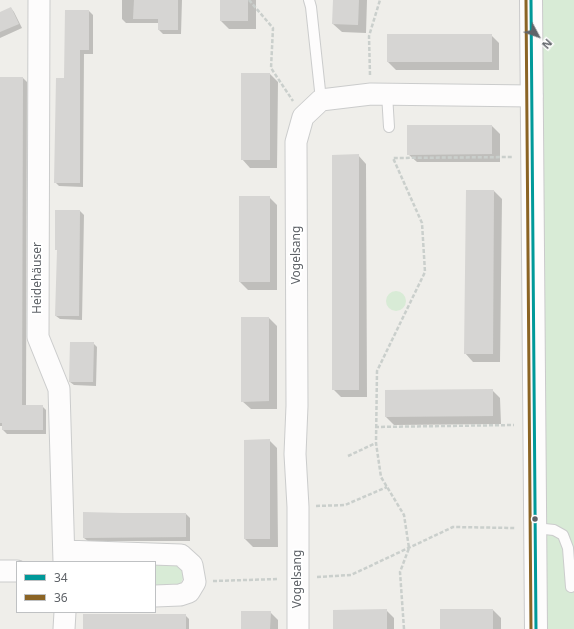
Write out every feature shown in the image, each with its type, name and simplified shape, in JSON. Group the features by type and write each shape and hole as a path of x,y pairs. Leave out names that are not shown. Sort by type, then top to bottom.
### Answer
{"street":[{"name":"Heidehäuser","path":"39,0 38,337 59,389 64,557 181,555 192,565 194,582"},
{"path":"530,0 533,157 536,629"},
{"path":"303,116 321,100 379,94 532,96"},
{"name":"Vogelsang","path":"298,629 298,507 295,454 297,406 296,142 303,116"},
{"path":"0,571 16,571"},
{"path":"156,596 180,596 189,592 194,582"},
{"path":"64,629 65,613"}],"lane":[{"path":"309,0 321,100"},
{"path":"379,94 389,127"},
{"path":"535,528 554,530 563,535 568,548 571,588"}],"path":[{"path":"249,0 273,28 271,68 303,116"},
{"path":"379,94 369,36 380,0"},
{"path":"404,629 400,572 409,548 404,515 381,477 376,444 377,371 425,272 422,223 393,158 533,157"},
{"path":"376,427 534,425"},
{"path":"348,456 376,444"},
{"path":"298,507 345,505 386,487"},
{"path":"194,582 351,575 453,527 535,528"}],"green space":[{"path":"535,0 574,0 574,629 536,629"},
{"path":"396,291 403,294 406,301 403,308 396,311 389,308 386,301 389,294"},
{"path":"76,560 175,561 185,574 181,583 171,588 156,588 156,561"}],"building":[{"path":"134,0 178,0 178,30 158,30 158,19 133,19"},
{"path":"220,0 248,0 248,21 220,21"},
{"path":"333,0 359,0 358,25 332,24"},
{"path":"11,7 19,24 0,32 0,12"},
{"path":"65,10 89,10 89,50 80,50 80,183 54,183 56,78 64,78"},
{"path":"387,34 492,34 492,62 387,62"},
{"path":"241,73 270,73 270,160 241,160"},
{"path":"0,77 23,77 22,405 43,405 43,430 2,430 2,423 0,423"},
{"path":"407,125 492,125 492,154 407,155"},
{"path":"359,154 359,390 332,390 332,155"},
{"path":"466,190 494,190 493,354 464,354"},
{"path":"239,196 270,196 270,282 239,282"},
{"path":"55,210 80,210 79,316 55,316 57,250 55,250"},
{"path":"241,317 269,317 269,401 241,402"},
{"path":"70,342 94,342 93,382 69,382"},
{"path":"493,389 493,416 385,417 385,390"},
{"path":"270,439 270,539 244,539 244,440"},
{"path":"83,512 186,513 186,537 83,538"},
{"path":"387,609 387,629 333,629 333,610"},
{"path":"440,609 493,609 493,629 440,629"},
{"path":"241,611 271,611 270,629 241,629"},
{"path":"83,614 186,614 186,629 83,629"}],"transit line":[{"name":"36","path":"526,0 531,629"},
{"name":"34","path":"531,0 536,629"}]}
